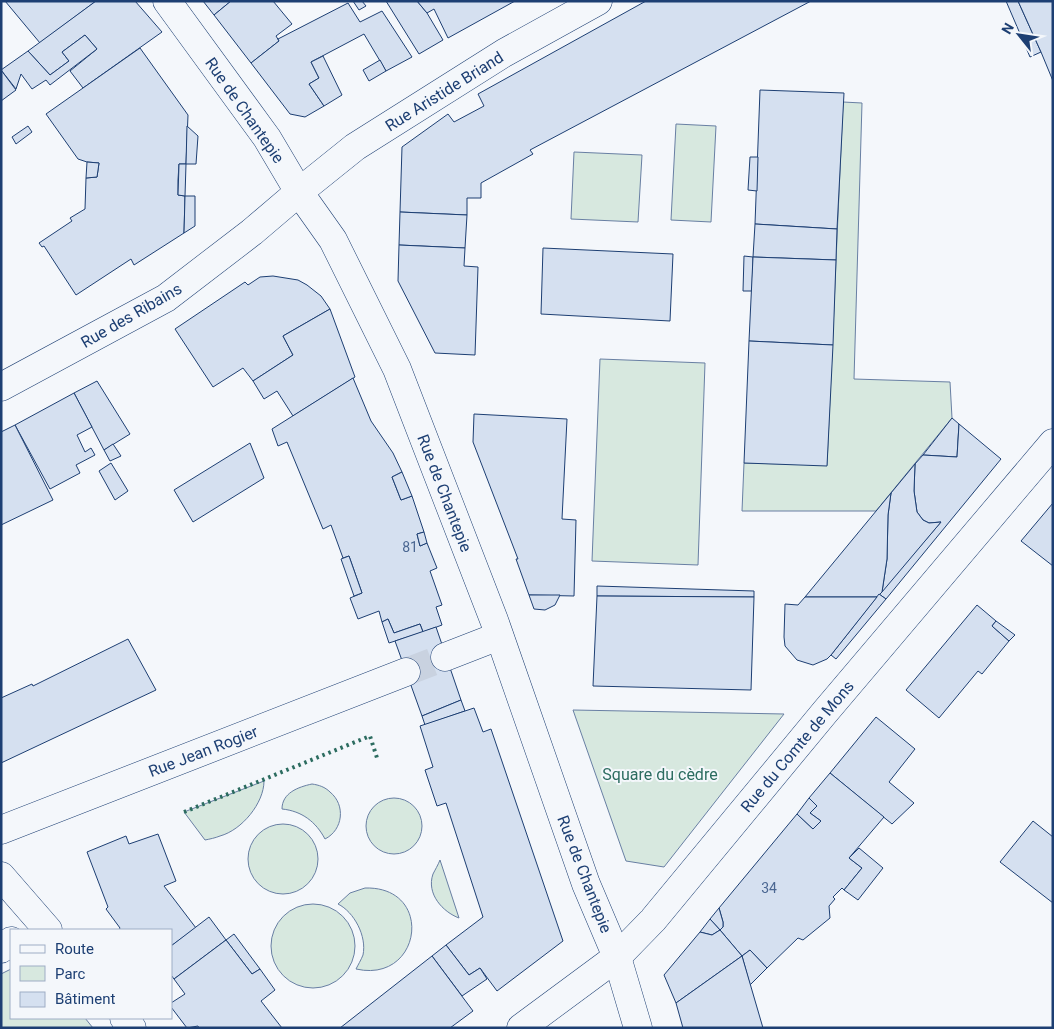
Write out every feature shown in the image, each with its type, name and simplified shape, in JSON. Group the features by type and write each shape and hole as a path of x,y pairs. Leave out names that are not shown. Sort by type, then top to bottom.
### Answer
{"street":[{"name":"Rue de Chantepie","path":"167,1 267,138 298,192 333,240 397,369 494,620 586,884 617,957 638,1028"},
{"name":"Rue Aristide Briand","path":"298,192 355,147 504,53 598,1"},
{"name":"Rue des Ribains","path":"1,387 166,298 252,232 298,192"},
{"name":"Rue du Comte de Mons","path":"522,1028 617,957 653,920 825,712 1053,443"},
{"path":"445,657 499,636"},
{"name":"Rue Jean Rogier","path":"1,830 406,672"},
{"path":"1,876 38,927"}],"green space":[{"path":"843,102 862,103 854,379 950,382 952,418 876,511 742,511 744,463 827,465"},
{"path":"676,124 716,126 711,222 671,220"},
{"path":"574,152 642,155 638,222 571,219"},
{"path":"600,359 705,363 698,565 592,561"},
{"name":"Square du cèdre","path":"573,710 784,714 664,867 626,861"},
{"path":"264,781 256,806 244,822 228,833 205,840 184,812"},
{"path":"312,784 322,786 330,792 335,797 340,810 339,824 336,830 325,839 308,818 296,812 282,809 288,795 296,789"},
{"path":"394,798 405,800 414,806 420,815 422,826 420,837 414,846 405,852 394,854 383,852 374,846 368,837 366,826 368,815 374,806 383,800"},
{"path":"290,824 303,830 312,839 316,845 318,859 316,873 308,884 297,892 276,894 269,892 258,884 250,873 248,852 250,845 258,834 269,826"},
{"path":"440,860 459,918 442,907 434,895 431,881"},
{"path":"365,888 387,892 402,902 410,917 412,933 406,949 395,962 378,970 356,969 363,955 363,940 354,919 338,904 350,893"},
{"path":"313,904 336,911 348,923 355,946 348,969 336,981 313,988 290,981 278,969 271,946 278,923 290,911"},
{"path":"10,970 10,1019 86,1019 93,1028 1,1028 1,974"}],"building":[{"path":"5,1 96,1 40,43"},
{"path":"96,1 135,1 162,32 83,88 70,71 97,49 85,35 62,52 69,61 50,75 28,51"},
{"path":"203,1 231,1 214,15"},
{"path":"231,1 273,1 292,24 276,36 279,41 251,63 214,15"},
{"path":"353,1 362,1 366,6 359,10"},
{"path":"386,1 417,1 427,13 443,40 419,54"},
{"path":"417,1 515,1 448,38 434,9 427,13"},
{"path":"646,1 811,1 530,150 533,154 481,183 481,198 467,198 467,215 400,212 402,147 448,114 454,122 484,106 478,94"},
{"path":"1006,1 1018,1 1041,52 1030,57"},
{"path":"1018,1 1053,1 1053,81 1041,52"},
{"path":"348,3 360,22 382,11 412,57 386,71 364,34 311,62 319,78 309,84 324,106 305,117 290,114 251,63 279,41 278,39"},
{"path":"85,35 97,49 50,85 46,80 32,89 21,74 16,89 1,70 28,51 50,75 69,61 62,52"},
{"path":"140,48 188,115 186,164 179,164 178,180 178,195 185,196 184,233 134,265 131,259 76,295 44,246 42,247 39,243 72,221 70,218 85,209 86,178 97,177 99,163 78,159 46,114"},
{"path":"323,56 342,95 324,106 309,84 319,78 311,62"},
{"path":"380,60 386,71 369,81 363,70"},
{"path":"1,70 16,90 1,101"},
{"path":"760,90 844,93 837,229 755,224"},
{"path":"28,126 32,132 16,144 12,137"},
{"path":"187,126 198,136 196,164 186,164"},
{"path":"750,157 758,157 757,191 748,190"},
{"path":"87,162 99,163 97,177 86,178"},
{"path":"179,164 186,164 185,196 178,195"},
{"path":"185,196 195,196 195,226 184,233"},
{"path":"400,212 467,215 465,248 399,245"},
{"path":"755,224 837,229 836,260 753,257"},
{"path":"399,245 465,248 464,266 478,267 475,355 435,353 398,281"},
{"path":"543,248 673,254 670,321 541,314"},
{"path":"744,256 753,257 752,291 743,291"},
{"path":"753,257 836,260 833,345 749,341"},
{"path":"273,276 298,280 307,285 321,296 330,309 283,336 293,355 253,381 243,368 213,387 175,329 245,282 248,285 260,277"},
{"path":"330,309 355,377 293,416 277,391 264,399 253,381 293,355 283,336"},
{"path":"749,341 833,345 827,466 744,463"},
{"path":"353,378 371,421 393,453 402,472 392,477 401,500 412,496 424,532 417,534 420,546 427,543 437,568 430,571 442,605 436,607 442,625 423,632 420,624 394,633 388,619 382,622 379,611 358,619 350,598 362,593 349,556 343,558 331,525 323,529 287,442 278,446 272,429"},
{"path":"97,381 130,434 104,450 74,393"},
{"path":"74,393 92,427 77,435 85,452 91,448 95,455 76,465 80,473 50,489 15,425"},
{"path":"474,414 567,419 562,519 576,520 574,596 529,595 516,559 518,559 473,442"},
{"path":"952,418 959,424 957,457 923,455"},
{"path":"959,424 1001,459 886,599 879,594 941,522 929,523 923,520 917,512 914,491 915,464 923,455 957,457"},
{"path":"15,425 53,500 1,525 1,432"},
{"path":"250,443 264,478 193,522 174,490"},
{"path":"113,444 121,456 110,461 104,450"},
{"path":"111,463 128,491 115,500 99,471"},
{"path":"915,464 914,491 917,512 923,520 929,523 941,522 882,592 887,559 888,515 891,493"},
{"path":"402,472 412,496 401,500 392,477"},
{"path":"891,493 888,515 887,559 882,592 877,597 805,597"},
{"path":"1053,503 1053,566 1021,541"},
{"path":"424,532 427,543 420,546 417,534"},
{"path":"349,556 362,593 354,596 341,559"},
{"path":"597,586 754,591 754,597 597,596"},
{"path":"879,594 886,599 836,659 831,655"},
{"path":"529,595 560,595 555,605 545,610 534,609"},
{"path":"597,596 754,597 751,690 593,686"},
{"path":"805,597 877,597 831,655 827,659 813,665 797,660 785,646 785,604 798,605"},
{"path":"977,605 996,621 992,626 1009,641 982,674 978,671 939,718 906,690"},
{"path":"388,619 394,633 420,624 423,632 389,643 382,622"},
{"path":"996,621 1015,635 1009,641 992,626"},
{"path":"436,627 461,700 422,716 395,641"},
{"path":"128,639 156,690 1,763 1,698 32,684 33,686"},
{"path":"461,700 465,711 425,725 422,716"},
{"path":"474,708 483,732 491,729 563,941 497,991 480,968 469,975 446,945 483,917 446,803 437,806 425,770 433,767 420,726"},
{"path":"876,717 915,749 889,782 914,803 892,824 830,773"},
{"path":"830,773 884,817 849,858 862,868 844,890 842,888 833,897 835,899 829,906 830,918 803,940 798,938 767,968 750,950 742,956 720,930 723,927 723,922 719,908 797,814 813,829 821,821 810,813 817,806 809,798"},
{"path":"809,798 817,806 810,813 821,821 813,829 797,814"},
{"path":"1033,821 1053,837 1053,903 1000,862"},
{"path":"158,834 176,881 164,886 196,928 172,945 172,929 120,929 106,909 108,907 87,852 126,836 129,844"},
{"path":"859,848 883,868 858,900 844,890 862,868 849,858"},
{"path":"719,908 723,922 723,927 720,930 710,919"},
{"path":"209,917 226,940 174,979 172,976 172,945"},
{"path":"710,919 720,930 712,935 700,932"},
{"path":"720,930 742,956 676,1003 664,975 700,932 712,935"},
{"path":"234,934 260,969 252,974 226,940"},
{"path":"226,940 252,974 260,969 275,990 261,1001 282,1028 199,1028 198,1026 187,1028 172,1008 172,1002 185,994 174,979"},
{"path":"446,945 469,975 480,968 487,979 462,996 432,956"},
{"path":"750,950 767,968 750,985 742,956"},
{"path":"432,956 473,1011 450,1028 340,1028"},
{"path":"742,956 763,1028 683,1028 676,1003"}],"tunnel":[{"path":"406,672 445,657"}],"hedge":[{"path":"184,812 370,736 378,761"}]}
